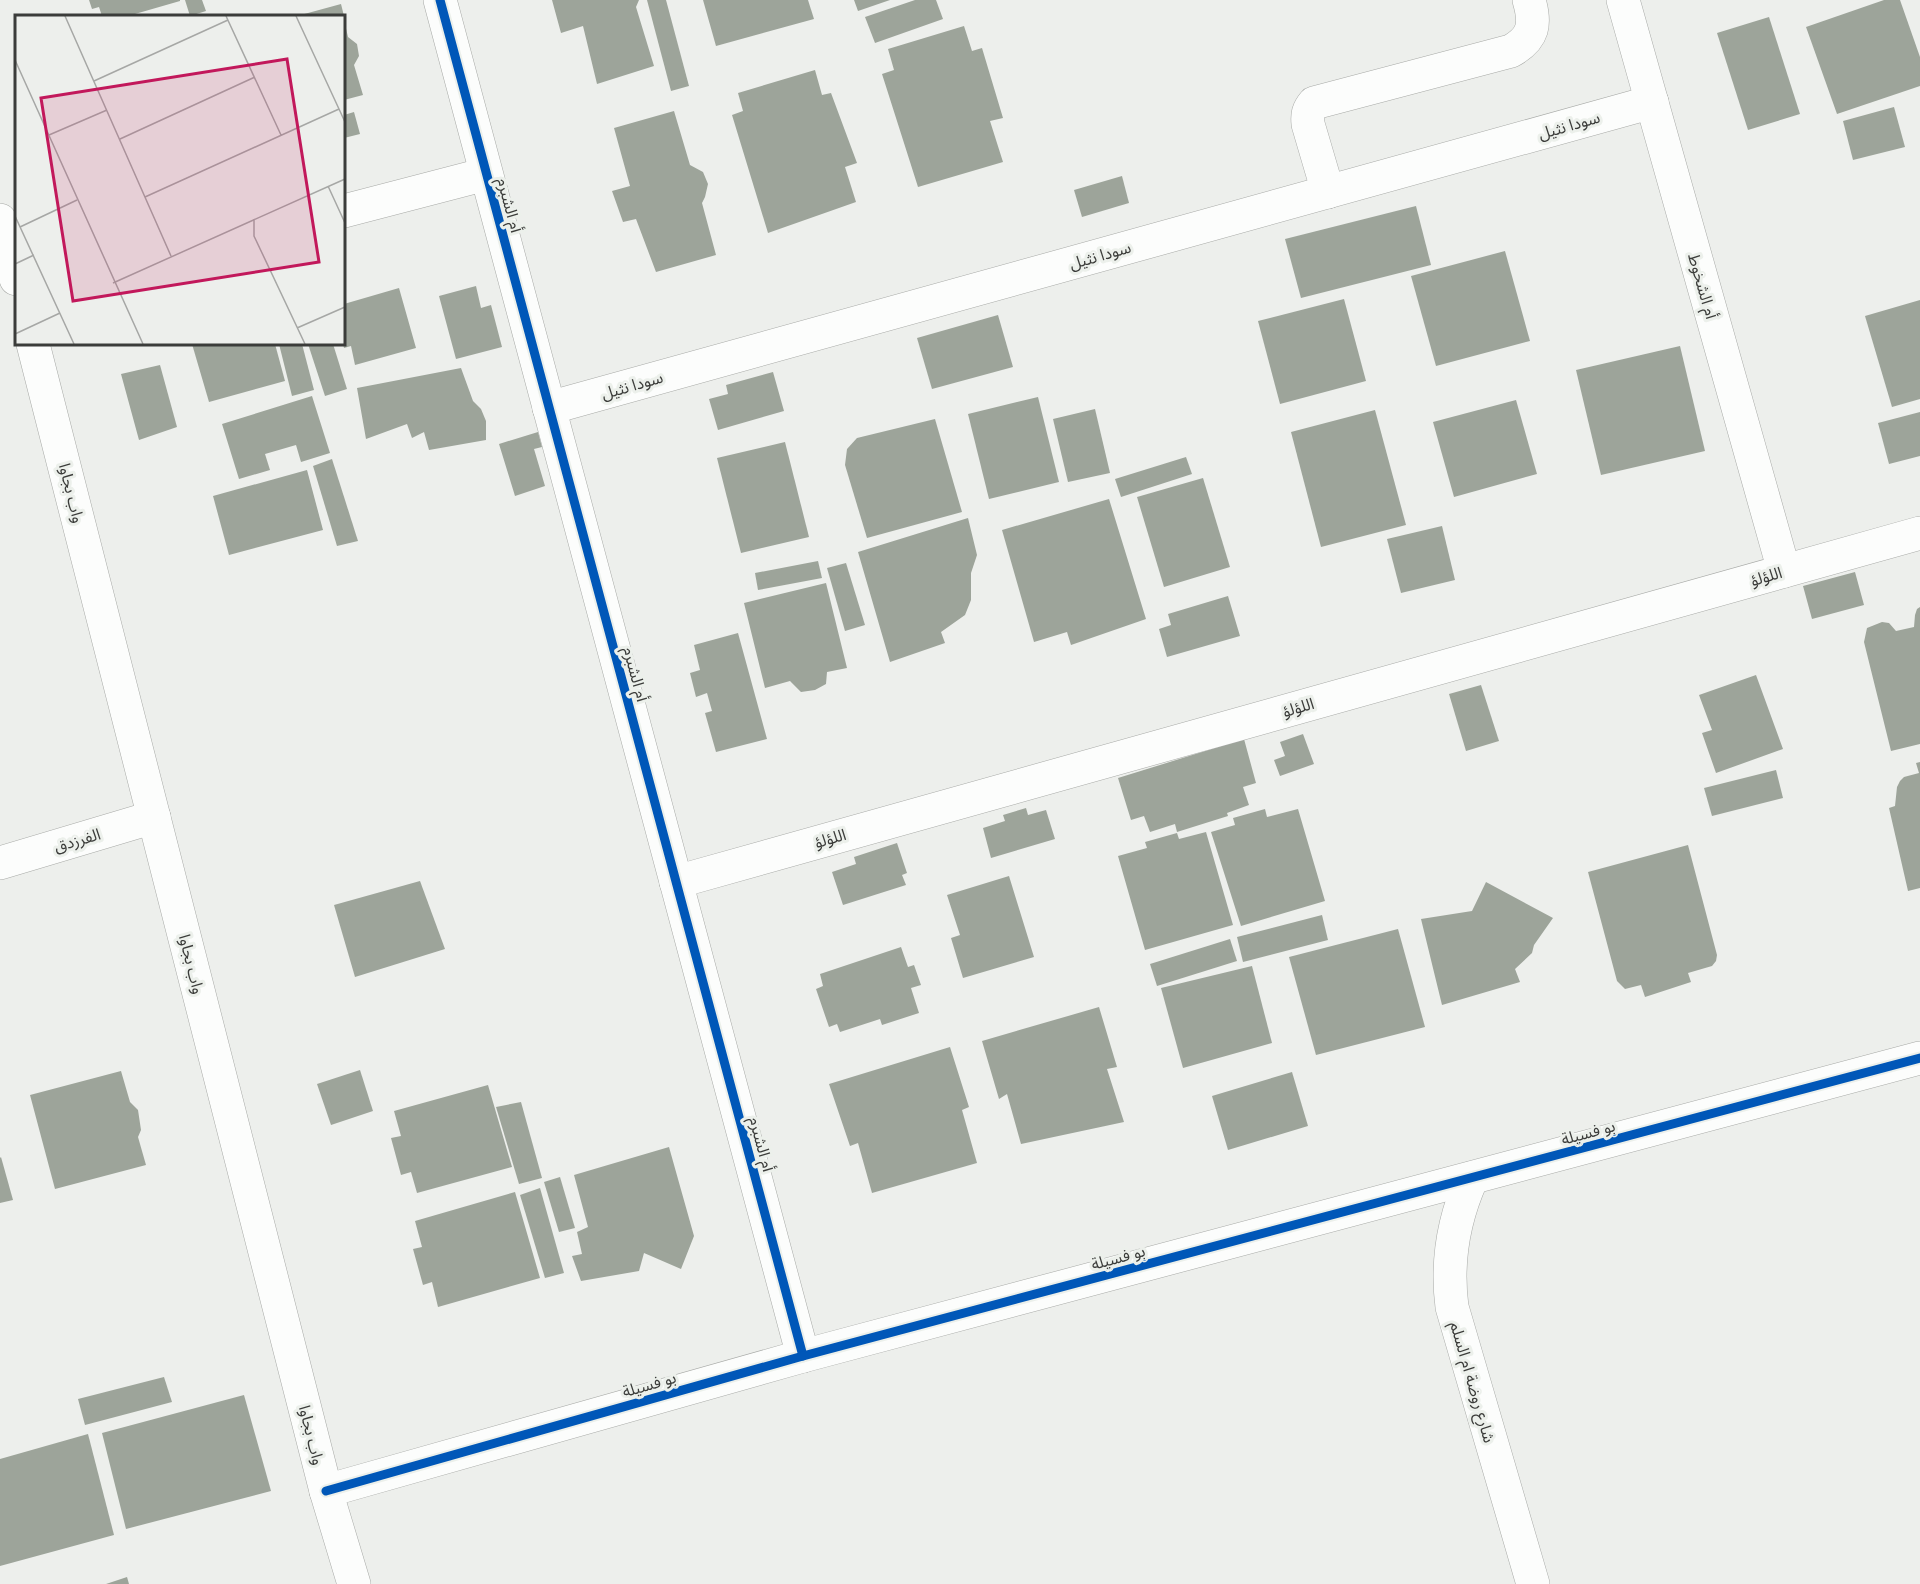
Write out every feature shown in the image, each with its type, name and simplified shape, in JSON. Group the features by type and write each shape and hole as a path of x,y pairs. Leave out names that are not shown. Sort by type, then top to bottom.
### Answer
{"street":[{"name":"أم الشبرم","path":"440,0 803,1356"},
{"path":"1328,192 1308,124 1309,109 1314,103 1511,51 1523,44 1531,33 1534,19 1530,0"},
{"name":"أم الشخوط","path":"1623,0 1784,571"},
{"name":"سودا نثيل","path":"549,408 1652,102"},
{"name":"أم الشبرم","path":"345,211 486,174"},
{"path":"0,220 15,275"},
{"name":"واب بجاوا","path":"33,345 326,1491 354,1584"},
{"name":"اللؤلؤ","path":"676,882 1920,533"},
{"name":"الفرزدق","path":"0,863 154,817"},
{"name":"بو فسيلة","path":"326,1491 803,1356 1920,1058"},
{"name":"شارع روضة ام السلم","path":"1472,1178 1461,1202 1451,1245 1449,1280 1452,1306 1533,1584"}],"building":[{"path":"89,0 180,0 131,15 102,15 99,7 92,9"},
{"path":"185,0 202,0 206,11 190,15"},
{"path":"552,0 639,0 636,7 654,66 597,84 583,26 561,33"},
{"path":"647,0 666,0 689,86 671,91"},
{"path":"703,0 808,0 814,19 716,46"},
{"path":"854,0 890,0 858,11"},
{"path":"915,0 936,0 943,19 875,43 865,17"},
{"path":"1884,0 1900,0 1920,57 1920,86 1837,114 1806,27"},
{"path":"341,4 344,15 301,15"},
{"path":"1769,17 1800,114 1748,130 1717,33"},
{"path":"345,24 348,37 357,44 359,56 354,65 363,95 345,100"},
{"path":"964,26 972,51 982,48 1003,118 990,121 1003,162 918,187 882,74 894,70 888,49"},
{"path":"815,70 822,95 831,93 857,163 845,167 856,202 768,233 732,115 743,111 738,93"},
{"path":"1894,107 1905,147 1853,160 1843,121"},
{"path":"674,111 690,165 703,172 708,184 702,203 716,255 656,272 636,219 623,222 612,191 630,186 614,128"},
{"path":"354,112 360,134 345,138 345,115"},
{"path":"1122,176 1129,203 1082,217 1074,190"},
{"path":"1416,206 1431,265 1301,298 1285,239"},
{"path":"1505,251 1530,341 1436,366 1411,276"},
{"path":"476,286 481,308 491,305 502,347 456,359 439,296"},
{"path":"399,288 416,348 355,365 351,346 344,348 343,345 346,329 345,304"},
{"path":"1344,299 1366,381 1280,404 1258,321"},
{"path":"1920,300 1920,399 1892,407 1865,316"},
{"path":"998,315 1013,367 932,389 917,338"},
{"path":"192,345 275,345 285,381 209,402"},
{"path":"279,345 302,345 314,390 292,396"},
{"path":"308,345 333,345 347,389 325,396"},
{"path":"1680,346 1705,451 1601,475 1576,370"},
{"path":"160,365 177,427 139,440 121,374"},
{"path":"461,368 473,401 481,409 486,421 486,440 429,450 424,432 412,438 407,424 366,439 357,388"},
{"path":"773,372 784,411 718,430 709,399 728,394 726,385"},
{"path":"312,396 330,453 301,462 296,445 265,454 270,470 239,479 222,424"},
{"path":"1038,397 1059,482 989,499 968,414"},
{"path":"1516,400 1537,474 1454,497 1433,422"},
{"path":"1095,409 1110,473 1068,482 1053,419"},
{"path":"1375,410 1406,525 1321,547 1291,432"},
{"path":"1920,412 1920,456 1889,464 1878,423"},
{"path":"935,419 962,512 867,538 845,465 847,449 857,438"},
{"path":"538,432 542,447 534,449 545,486 515,496 499,444"},
{"path":"785,442 809,537 741,553 717,458"},
{"path":"1186,457 1192,474 1121,497 1115,479"},
{"path":"332,459 358,541 337,546 313,466"},
{"path":"307,470 323,530 229,555 213,496"},
{"path":"1203,478 1230,567 1164,587 1137,497"},
{"path":"1109,499 1146,619 1071,645 1067,632 1034,642 1002,530"},
{"path":"968,518 977,555 971,573 971,600 965,615 941,632 945,643 890,662 858,552"},
{"path":"1442,526 1455,580 1401,593 1387,539"},
{"path":"818,561 822,578 758,590 755,573"},
{"path":"846,563 865,625 845,631 827,568"},
{"path":"1855,572 1864,605 1812,619 1803,586"},
{"path":"826,583 847,668 827,672 826,684 815,690 801,692 790,681 765,688 744,603"},
{"path":"1228,596 1240,636 1167,657 1159,629 1171,625 1168,614"},
{"path":"1920,607 1920,744 1891,751 1864,642 1867,628 1882,622 1889,623 1896,631 1914,627 1915,615"},
{"path":"738,633 767,739 716,752 705,713 712,711 707,693 696,697 690,673 700,670 694,645"},
{"path":"1756,675 1783,749 1716,773 1702,733 1712,730 1699,695"},
{"path":"1481,685 1499,741 1466,751 1449,694"},
{"path":"1303,734 1314,764 1280,776 1274,760 1285,756 1280,742"},
{"path":"1244,739 1256,783 1243,787 1249,805 1227,813 1228,816 1177,832 1175,824 1150,832 1144,816 1131,820 1118,778"},
{"path":"1920,762 1920,888 1908,891 1889,808 1895,806 1900,781 1904,777 1919,773 1916,763"},
{"path":"1776,770 1783,798 1712,816 1704,788"},
{"path":"1026,808 1028,815 1046,810 1055,839 991,858 983,828 1005,821 1003,815"},
{"path":"1265,809 1267,817 1298,809 1325,901 1241,926 1211,832 1235,825 1233,818"},
{"path":"1206,832 1233,925 1145,950 1118,856 1147,848 1145,842 1177,833 1179,839"},
{"path":"897,843 907,873 902,875 906,885 843,905 832,872 856,864 854,857"},
{"path":"1688,845 1717,955 1716,961 1712,966 1688,973 1691,982 1645,997 1641,985 1625,989 1617,981 1588,872"},
{"path":"1009,876 1034,957 963,978 951,938 960,935 947,895"},
{"path":"420,881 445,949 355,977 334,905"},
{"path":"1486,882 1553,918 1534,945 1532,953 1515,969 1520,982 1442,1005 1421,919 1472,911"},
{"path":"1322,915 1328,940 1243,962 1237,937"},
{"path":"1398,929 1425,1027 1316,1055 1289,957"},
{"path":"1230,939 1237,961 1157,986 1150,964"},
{"path":"901,947 908,967 914,965 921,985 911,988 919,1013 882,1025 880,1019 840,1032 837,1024 829,1027 816,989 823,986 820,974"},
{"path":"1252,966 1272,1043 1183,1068 1161,988"},
{"path":"1099,1007 1117,1067 1107,1069 1124,1122 1021,1144 1007,1094 999,1099 982,1041"},
{"path":"950,1047 969,1107 962,1110 977,1163 872,1193 858,1143 850,1146 829,1084"},
{"path":"360,1070 373,1111 331,1125 317,1084"},
{"path":"121,1071 130,1102 138,1110 141,1130 138,1137 146,1165 55,1189 30,1095"},
{"path":"1292,1072 1308,1126 1228,1150 1212,1096"},
{"path":"488,1085 512,1167 417,1193 411,1172 401,1175 391,1138 401,1136 394,1111"},
{"path":"521,1102 542,1178 519,1184 496,1107"},
{"path":"669,1147 694,1236 681,1269 644,1253 639,1271 581,1281 572,1256 582,1254 577,1232 588,1227 574,1175"},
{"path":"0,1158 13,1200 0,1203"},
{"path":"560,1177 575,1228 559,1232 544,1182"},
{"path":"540,1188 564,1273 545,1278 520,1195"},
{"path":"515,1192 540,1278 438,1307 432,1282 423,1285 413,1249 422,1247 415,1221"},
{"path":"164,1377 172,1402 85,1425 78,1399"},
{"path":"244,1395 271,1491 126,1529 102,1433"},
{"path":"88,1434 114,1535 0,1566 0,1459"},
{"path":"127,1577 129,1584 106,1584"}],"cycle path":[{"path":"440,0 803,1356"},
{"path":"326,1491 803,1356 1920,1058"}]}
